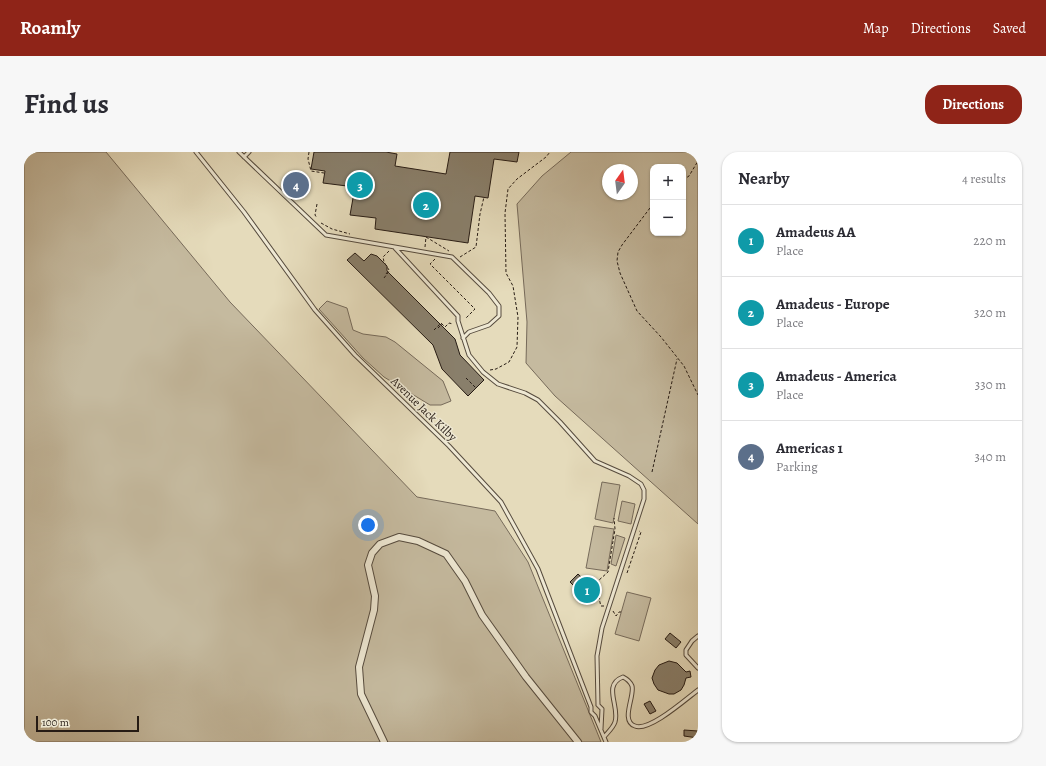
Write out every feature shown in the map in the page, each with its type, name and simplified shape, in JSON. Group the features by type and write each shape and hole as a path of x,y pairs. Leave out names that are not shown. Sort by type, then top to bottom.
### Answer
{"street":[{"path":"384,742 361,694 359,667 374,610 374,596 368,565 372,552 380,544 399,537 418,541 446,554 465,581 482,615 526,677 578,742"}],"lane":[{"name":"Avenue Jack Kilby","path":"196,152 244,212 315,310 355,355 449,446 501,502 538,569 591,707 591,712 595,716 606,742"},
{"path":"239,152 326,235 393,249 422,251 452,257 499,306 499,316 489,326 469,332 463,338"},
{"path":"244,157 248,152"},
{"path":"393,249 458,316 458,321 469,355 484,372"},
{"name":"Avenue Jack Kilby","path":"484,372 498,384 525,393 538,400 595,461 629,476 641,484 644,490 644,499 602,628 597,656 598,705 602,708 601,730"},
{"path":"698,636 692,641 686,650 686,655 698,668"},
{"path":"604,736 616,721 613,691 614,684 617,680 623,677 629,680 632,687 628,713 631,724 635,727 644,727 664,716 698,690"},
{"path":"591,707 598,705"},
{"path":"595,716 601,714"}],"path":[{"path":"309,152 308,159 311,171 324,173"},
{"path":"484,372 496,369 509,362 517,347 518,317 513,286 506,273 504,213 508,189 517,178 546,157 550,152"},
{"path":"686,178 698,161"},
{"path":"301,178 304,175"},
{"path":"458,258 476,247 480,214 484,197"},
{"path":"316,204 314,215 319,222 351,234"},
{"path":"650,208 622,245 618,252 617,262 620,273 637,311 661,337 684,366 698,395"},
{"path":"425,248 426,237 450,253"},
{"path":"390,270 384,262 383,256 393,249"},
{"path":"436,258 430,264 475,309 466,318"},
{"path":"386,274 390,270"},
{"path":"384,278 390,270"},
{"path":"434,330 441,323 445,327 448,323 457,325"},
{"path":"438,328 442,324"},
{"path":"652,472 678,358"},
{"path":"466,378 476,388"},
{"path":"592,588 608,572 615,529 614,518"},
{"path":"627,573 641,532 638,531"},
{"path":"598,581 600,592 599,601 601,606 605,606"},
{"path":"610,614 612,608 615,616 621,612"}],"shaded area":[{"path":"24,152 106,152 230,302 417,497 495,511 528,562 601,742 24,742"},
{"path":"571,152 698,152 698,524 555,396 526,363 527,322 517,204 542,176"},
{"path":"327,301 347,308 353,330 363,334 386,337 395,342 443,381 451,401 441,405 430,405 384,377 363,358 319,309"},
{"path":"602,482 620,485 613,523 595,519"},
{"path":"622,501 635,504 631,524 618,521"},
{"path":"594,526 614,529 607,571 586,568"},
{"path":"616,535 625,538 616,566 611,564"},
{"path":"627,592 651,598 639,641 615,634"}],"building":[{"path":"314,152 386,152 397,154 395,166 446,174 450,152 519,152 517,162 494,159 488,198 475,196 468,243 375,229 376,218 350,215 355,187 323,183 325,171 311,169"},
{"path":"355,253 364,261 371,254 377,256 387,266 387,271 455,339 460,355 484,380 468,396 442,369 433,345 347,260"},
{"path":"578,574 598,593 590,602 570,582"},
{"path":"670,633 681,642 676,648 665,639"},
{"path":"669,661 677,663 686,672 690,671 691,677 686,678 681,690 674,694 669,694 658,690 652,678 659,665"},
{"path":"650,701 656,711 650,714 644,704"},
{"path":"684,730 698,731 698,738 684,736"}],"place":[{"name":"Americas 1","path":"296,185"},
{"name":"Amadeus - America","path":"360,185"},
{"name":"Amadeus - Europe","path":"426,205"},
{"name":"Amadeus AA","path":"587,590"}]}
